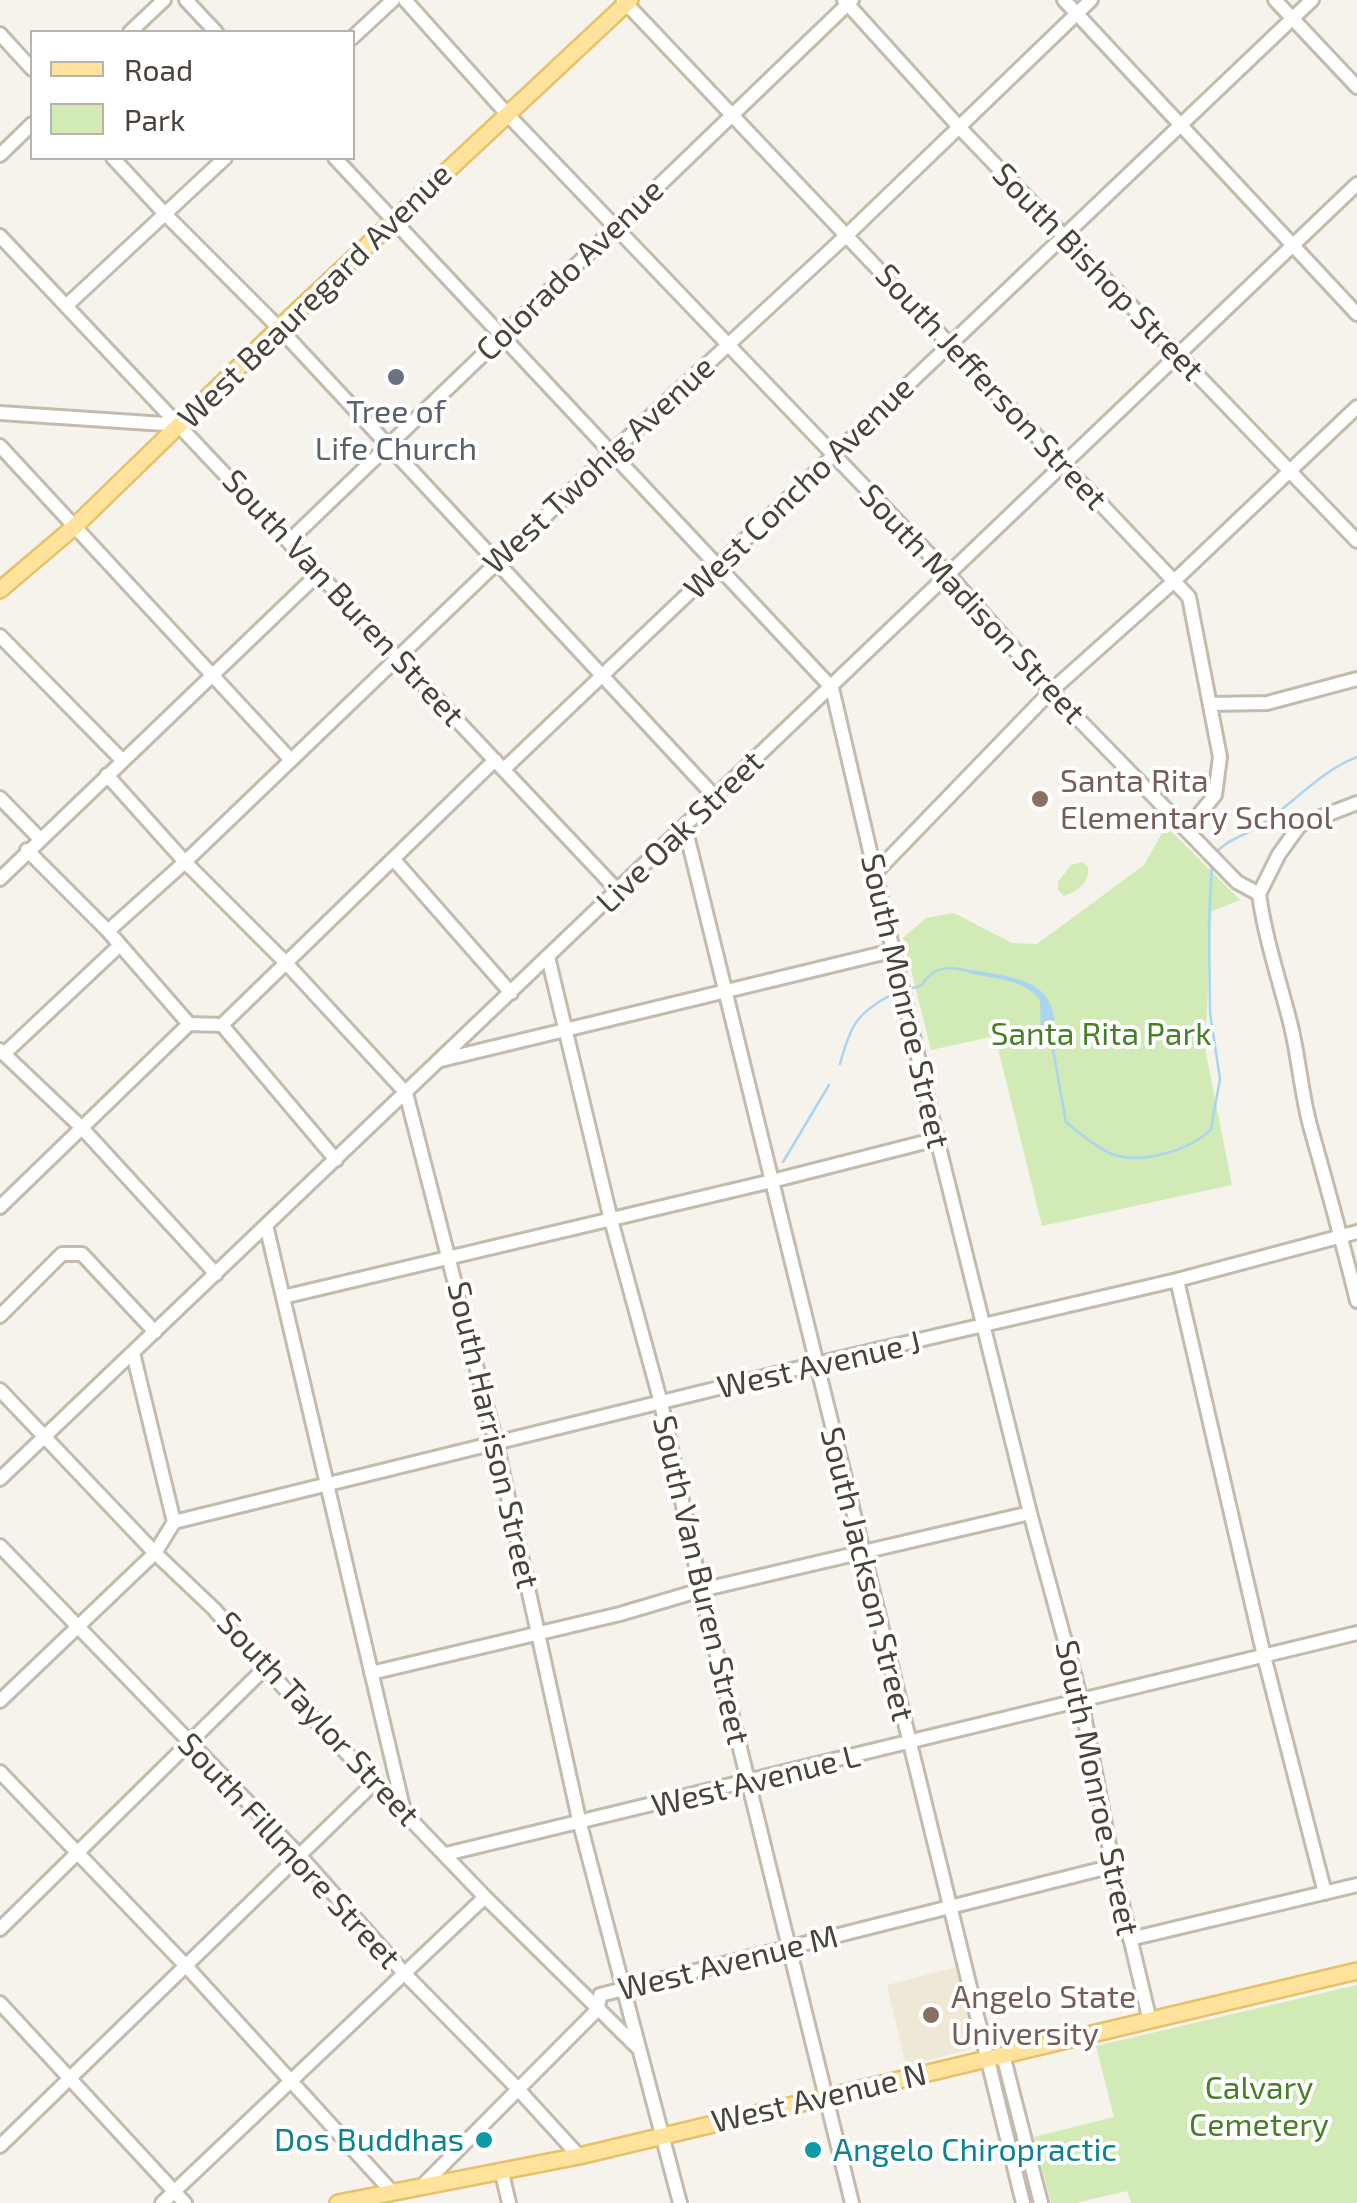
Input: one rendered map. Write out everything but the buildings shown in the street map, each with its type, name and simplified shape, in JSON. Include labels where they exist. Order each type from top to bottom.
[{"type":"main road","name":"West Beauregard Avenue","points":[[0,590],[74,527],[627,1]]},
{"type":"main road","name":"West Avenue N","points":[[339,2203],[578,2156],[1357,1971]]},
{"type":"street","points":[[132,30],[164,0]]},
{"type":"street","points":[[186,0],[214,30]]},
{"type":"street","points":[[355,35],[393,0]]},
{"type":"street","name":"South Madison Street","points":[[405,0],[506,114],[948,574],[1051,691],[1237,882],[1259,894]]},
{"type":"street","points":[[1064,0],[1357,314]]},
{"type":"street","name":"West Twohig Avenue","points":[[108,930],[185,862],[495,562],[848,234],[1090,0]]},
{"type":"street","points":[[1276,0],[1357,87]]},
{"type":"street","name":"West Concho Avenue","points":[[222,1025],[394,861],[601,677],[1312,0]]},
{"type":"street","name":"South Jefferson Street","points":[[627,1],[731,116],[848,234],[1189,597],[1220,758],[1215,795],[1187,829]]},
{"type":"street","name":"Colorado Avenue","points":[[289,541],[848,1]]},
{"type":"street","name":"South Bishop Street","points":[[848,1],[959,126],[1357,541]]},
{"type":"street","points":[[0,34],[30,67]]},
{"type":"street","points":[[0,155],[30,126]]},
{"type":"street","points":[[115,160],[279,328],[716,798]]},
{"type":"street","points":[[66,306],[223,160]]},
{"type":"street","name":"South Monroe Street","points":[[338,160],[832,688],[937,1139],[1030,1513],[1082,1700],[1113,1866],[1150,2020]]},
{"type":"street","name":"Live Oak Street","points":[[0,1479],[1357,184]]},
{"type":"street","name":"South Van Buren Street","points":[[0,236],[618,891]]},
{"type":"street","points":[[875,873],[1051,691],[1357,407]]},
{"type":"street","points":[[0,413],[180,425]]},
{"type":"street","points":[[0,446],[290,759]]},
{"type":"street","points":[[0,879],[319,573]]},
{"type":"street","points":[[0,636],[124,761]]},
{"type":"street","points":[[1211,704],[1267,703],[1357,679]]},
{"type":"street","name":"South Harrison Street","points":[[107,775],[406,1092],[496,1443],[580,1824],[680,2203]]},
{"type":"street","points":[[0,798],[40,839]]},
{"type":"street","points":[[1357,803],[1300,825],[1279,854],[1259,894],[1266,940],[1290,1024],[1311,1130],[1357,1301]]},
{"type":"street","name":"South Jackson Street","points":[[685,827],[908,1744],[951,1908],[1041,2203]]},
{"type":"street","points":[[28,850],[108,930],[189,1024]]},
{"type":"street","points":[[394,861],[512,993]]},
{"type":"street","points":[[120,945],[2,1052],[82,1128],[216,1274]]},
{"type":"street","points":[[441,1060],[896,950]]},
{"type":"street","name":"South Van Buren Street","points":[[548,958],[611,1220],[661,1403],[787,1948],[852,2203]]},
{"type":"street","points":[[0,1207],[189,1024],[222,1025],[336,1160]]},
{"type":"street","points":[[283,1297],[772,1182],[937,1139]]},
{"type":"street","points":[[266,1226],[403,1808]]},
{"type":"street","name":"West Avenue J","points":[[174,1522],[816,1364],[1177,1280],[1357,1232]]},
{"type":"street","points":[[0,1316],[62,1254],[82,1254],[155,1332]]},
{"type":"street","points":[[1177,1280],[1264,1656],[1325,1893]]},
{"type":"street","points":[[0,1701],[155,1553],[174,1522],[133,1353]]},
{"type":"street","name":"South Taylor Street","points":[[0,1390],[485,1896],[638,2048]]},
{"type":"street","points":[[371,1673],[1030,1513]]},
{"type":"street","name":"South Fillmore Street","points":[[0,1546],[300,1856],[403,1972],[578,2156]]},
{"type":"street","name":"West Avenue L","points":[[446,1854],[1357,1633]]},
{"type":"street","points":[[0,1929],[266,1668]]},
{"type":"street","points":[[0,1772],[187,1967],[393,2193]]},
{"type":"street","points":[[0,2146],[376,1781]]},
{"type":"street","name":"West Avenue M","points":[[420,2188],[598,2009],[600,1995],[1113,1866]]},
{"type":"street","points":[[1130,1939],[1357,1886]]},
{"type":"street","points":[[162,2203],[485,1896]]},
{"type":"street","points":[[0,2004],[185,2203]]},
{"type":"street","name":"South Jackson Street","points":[[995,2057],[1023,2203]]},
{"type":"street","points":[[502,2173],[509,2203]]},
{"type":"shaded area","name":"Angelo State University","points":[[957,1967],[975,2048],[906,2066],[887,1985]]},
{"type":"green space","name":"Santa Rita Park","points":[[1166,826],[1240,900],[1212,911],[1205,1048],[1232,1185],[1042,1226],[995,1036],[931,1050],[903,938],[926,918],[954,913],[1012,943],[1037,944],[1144,865]]},
{"type":"green space","points":[[1083,862],[1088,867],[1085,882],[1064,896],[1058,890],[1058,882],[1071,865]]},
{"type":"green space","name":"Calvary Cemetery","points":[[1357,1985],[1357,2203],[1131,2203],[1127,2191],[1075,2203],[1051,2203],[1034,2137],[1114,2117],[1096,2046]]},
{"type":"water","points":[[972,970],[1017,979],[1040,991],[1053,1013],[1055,1031],[1041,1033],[1040,1000],[1033,993],[1009,981],[972,974]]},
{"type":"waterway","points":[[1215,854],[1331,771],[1357,757]]},
{"type":"waterway","points":[[1050,1033],[1066,1122],[1100,1148],[1124,1157],[1165,1154],[1211,1129],[1220,1079],[1210,1013],[1212,862]]},
{"type":"waterway","points":[[913,988],[943,969],[972,972]]},
{"type":"waterway","points":[[840,1064],[856,1022],[891,995]]},
{"type":"waterway","points":[[783,1162],[829,1085]]},
{"type":"place","name":"Tree of Life Church","points":[[396,377]]},
{"type":"place","name":"Santa Rita Elementary School","points":[[1040,799]]},
{"type":"place","name":"Angelo State University","points":[[931,2015]]},
{"type":"place","name":"Dos Buddhas","points":[[484,2140]]},
{"type":"place","name":"Angelo Chiropractic","points":[[813,2150]]}]
